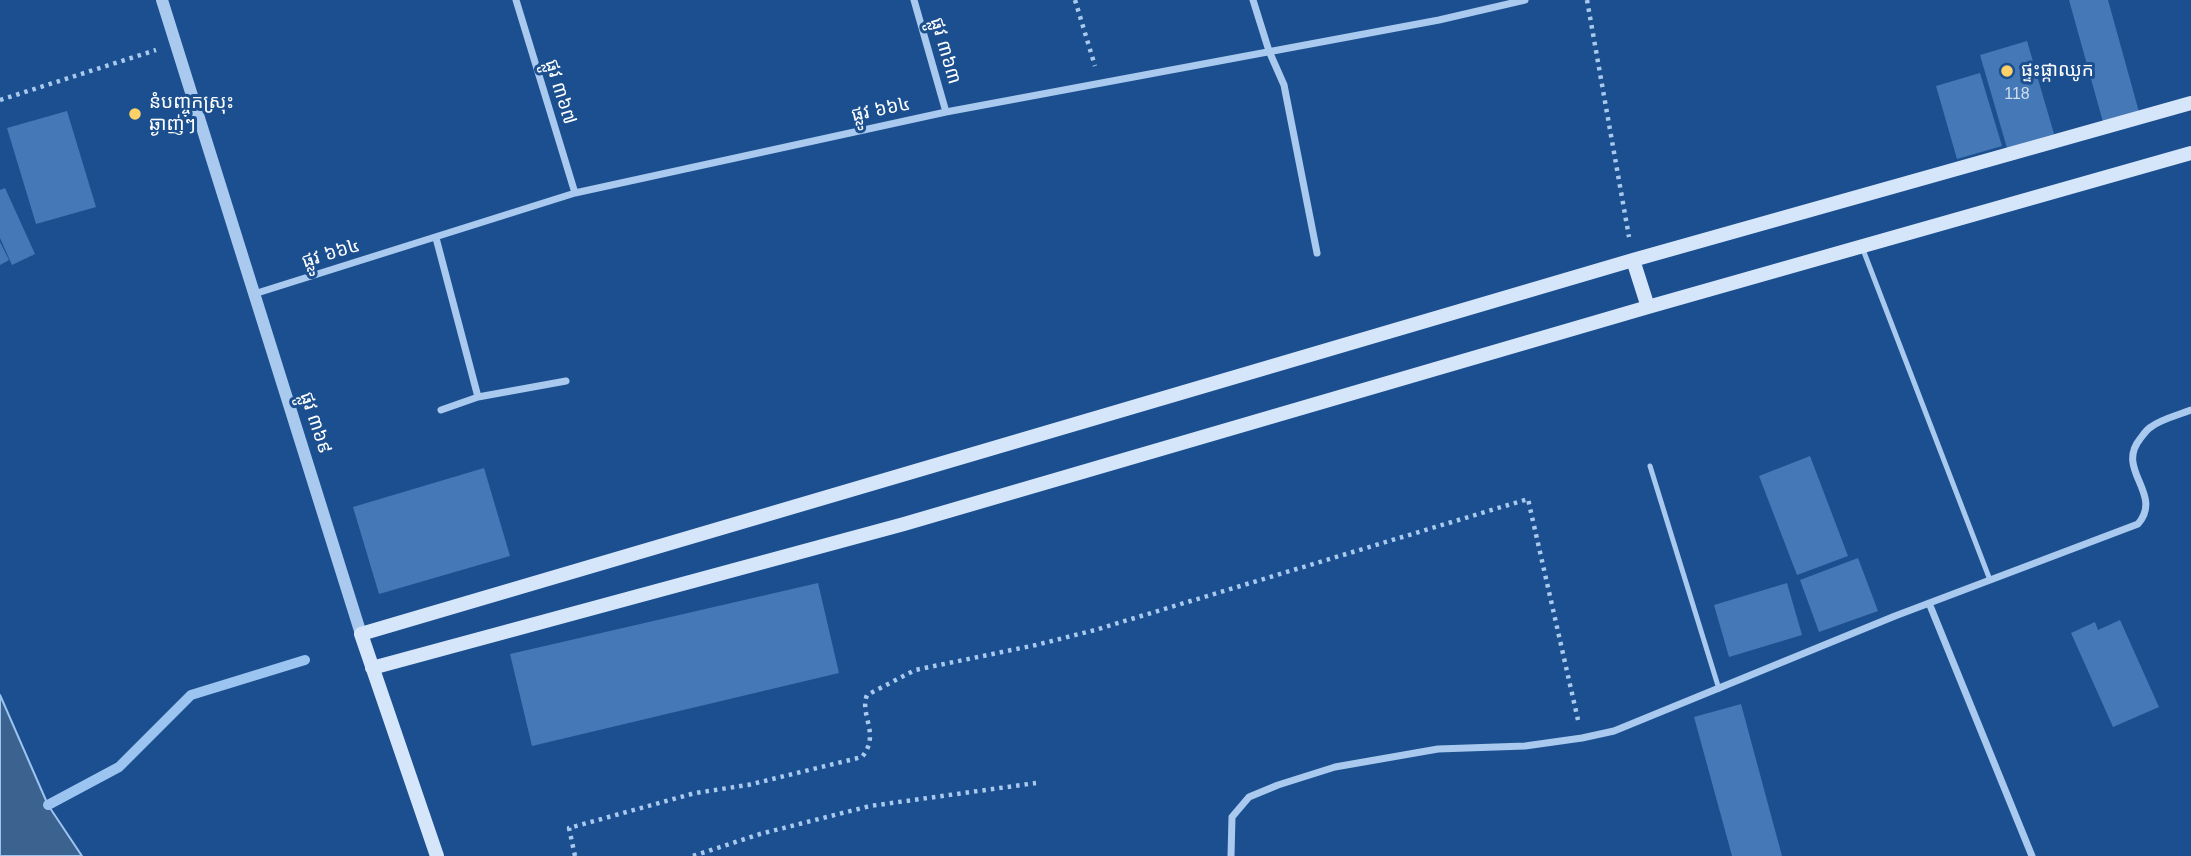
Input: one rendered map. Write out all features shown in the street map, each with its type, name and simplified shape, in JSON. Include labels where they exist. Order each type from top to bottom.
[{"type":"main road","points":[[361,634],[1633,260],[2191,103]]},
{"type":"main road","points":[[372,668],[904,524],[1648,307],[2191,153]]},
{"type":"main road","points":[[1633,260],[1648,307]]},
{"type":"main road","name":"ផ្លូវ ៣៦៩","points":[[361,634],[437,856]]},
{"type":"street","name":"ផ្លូវ ៣៦៩","points":[[162,0],[361,634]]},
{"type":"street","name":"ផ្លូវ ៣៦៧","points":[[516,0],[575,194]]},
{"type":"street","name":"ផ្លូវ ៣៦៣","points":[[914,0],[946,112]]},
{"type":"street","points":[[1253,0],[1269,51],[1284,85],[1317,253]]},
{"type":"street","name":"ផ្លូវ ៦៦៤","points":[[254,294],[575,194],[946,112],[1439,20],[1525,0]]},
{"type":"street","points":[[436,238],[478,397]]},
{"type":"street","points":[[441,410],[478,397],[566,381]]},
{"type":"street","points":[[1231,856],[1232,817],[1249,797],[1278,785],[1335,768],[1438,749],[1525,746],[1614,731],[1929,603],[2138,524],[2145,516],[2147,503],[2133,464],[2135,445],[2150,427],[2191,410]]},
{"type":"street","points":[[1929,603],[2032,856]]},
{"type":"lane","points":[[1862,246],[1990,580]]},
{"type":"lane","points":[[1650,466],[1719,689]]},
{"type":"path","points":[[1075,0],[1101,83]]},
{"type":"path","points":[[1587,0],[1633,260]]},
{"type":"path","points":[[0,100],[176,44]]},
{"type":"path","points":[[575,856],[569,828],[695,793],[748,785],[862,757],[869,748],[870,724],[864,702],[867,695],[915,670],[1095,630],[1528,499],[1582,738]]},
{"type":"path","points":[[693,856],[760,834],[870,806],[1036,783]]},
{"type":"water","points":[[0,695],[48,805],[82,856],[0,856]]},
{"type":"building","points":[[2069,0],[2108,0],[2139,112],[2103,122]]},
{"type":"building","points":[[2027,41],[2054,134],[2007,148],[1980,55]]},
{"type":"building","points":[[1980,73],[2002,146],[1957,159],[1936,86]]},
{"type":"building","points":[[67,111],[96,207],[36,224],[7,128]]},
{"type":"building","points":[[5,188],[35,254],[12,265],[0,238],[0,190]]},
{"type":"building","points":[[0,242],[9,260],[0,265]]},
{"type":"building","points":[[1810,456],[1848,556],[1797,575],[1759,476]]},
{"type":"building","points":[[484,468],[510,556],[379,594],[353,507]]},
{"type":"building","points":[[1858,558],[1878,611],[1819,632],[1800,580]]},
{"type":"building","points":[[818,583],[839,673],[532,746],[510,654]]},
{"type":"building","points":[[1787,583],[1802,635],[1729,657],[1714,605]]},
{"type":"building","points":[[2120,620],[2159,707],[2113,727],[2071,633],[2095,622],[2098,630]]},
{"type":"building","points":[[1741,704],[1782,856],[1732,856],[1694,717]]},
{"type":"waterway","points":[[48,805],[119,767],[191,695],[305,660]]},
{"type":"place","name":"ផ្ទះផ្កាឈូក","points":[[2007,71]]},
{"type":"place","name":"នំបញ្ចុកស្រុះ ឆ្ងាញ់ៗ","points":[[135,114]]}]
